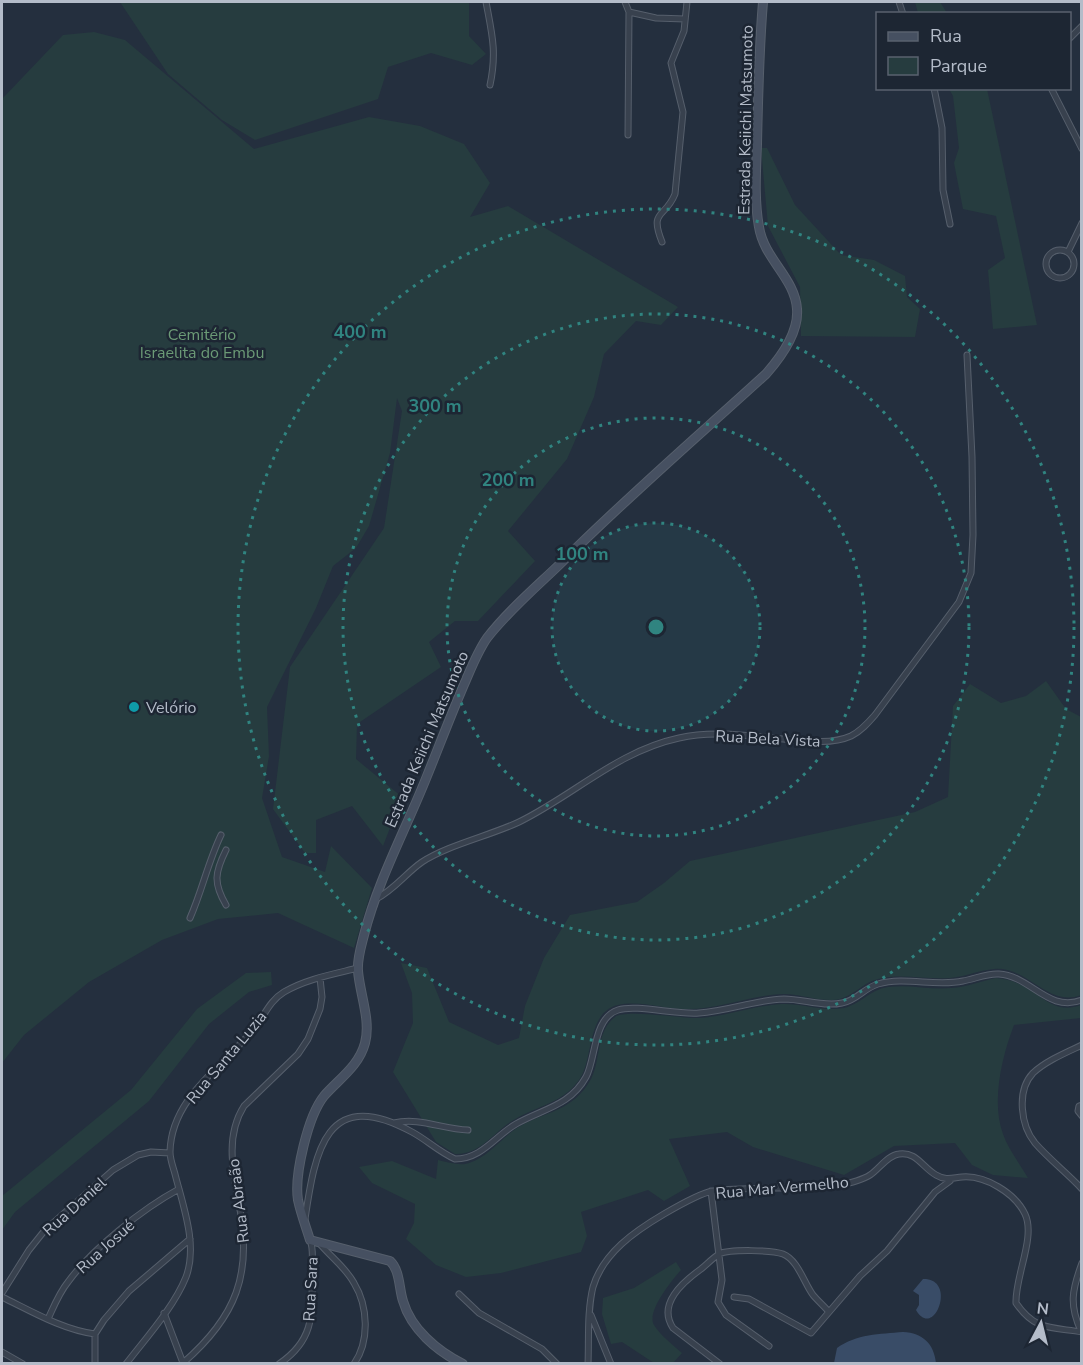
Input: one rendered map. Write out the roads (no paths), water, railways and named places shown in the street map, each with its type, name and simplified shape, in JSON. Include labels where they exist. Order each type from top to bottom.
[{"type":"main road","name":"Estrada Keiichi Matsumoto","points":[[310,1240],[298,1199],[298,1177],[307,1135],[322,1098],[360,1057],[367,1021],[358,968],[364,934],[376,898],[474,660],[486,640],[506,618],[579,546],[766,374],[780,357],[796,322],[797,309],[794,297],[786,280],[767,253],[758,225],[756,165],[763,2]]},
{"type":"main road","points":[[310,1240],[385,1258],[393,1264],[403,1303],[411,1320],[421,1333],[440,1350],[463,1364]]},
{"type":"street","points":[[486,2],[495,51],[490,86]]},
{"type":"street","points":[[625,2],[629,12],[628,135]]},
{"type":"street","points":[[662,242],[656,227],[657,219],[660,213],[672,203],[675,194],[683,112],[671,63],[682,39],[687,2]]},
{"type":"street","points":[[629,12],[656,18],[686,20]]},
{"type":"street","points":[[1071,37],[1082,26]]},
{"type":"street","points":[[934,90],[942,128],[943,190],[950,224]]},
{"type":"street","points":[[1052,90],[1082,150]]},
{"type":"street","points":[[1068,252],[1082,224]]},
{"type":"street","points":[[1058,250],[1068,252],[1072,255],[1075,264],[1071,274],[1061,278],[1051,275],[1046,266],[1048,255],[1058,250]]},
{"type":"street","name":"Rua Bela Vista","points":[[376,898],[387,893],[429,858],[521,821],[610,766],[657,744],[680,738],[724,734],[831,741],[850,737],[861,729],[875,716],[950,616],[967,586],[971,573],[972,480],[967,355]]},
{"type":"street","points":[[189,918],[221,835]]},
{"type":"street","points":[[226,850],[216,875],[219,893],[226,905]]},
{"type":"street","name":"Rua Santa Luzia","points":[[126,1364],[164,1313],[186,1277],[190,1239],[170,1153],[178,1116],[202,1082],[253,1031],[271,1003],[282,993],[296,985],[358,968]]},
{"type":"street","points":[[304,1223],[317,1154],[337,1124],[357,1117],[379,1118],[412,1132],[455,1159],[471,1157],[515,1125],[557,1106],[578,1090],[587,1076],[598,1034],[611,1014],[618,1010],[706,1013],[762,1001],[784,999],[832,1005],[845,1003],[878,984],[906,981],[950,983],[996,974],[1010,975],[1024,981],[1058,1002],[1082,1000]]},
{"type":"street","name":"Rua Abraão","points":[[183,1364],[206,1342],[221,1323],[233,1304],[242,1276],[243,1232],[231,1155],[238,1116],[255,1094],[298,1054],[308,1039],[320,1009],[322,997],[320,978]]},
{"type":"street","points":[[1082,1045],[1048,1062],[1032,1075],[1025,1087],[1023,1109],[1024,1124],[1034,1142],[1082,1189]]},
{"type":"street","points":[[1082,1105],[1078,1111],[1082,1116]]},
{"type":"street","points":[[392,1123],[414,1121],[468,1130]]},
{"type":"street","name":"Rua Daniel","points":[[2,1295],[29,1250],[45,1230],[113,1170],[138,1155],[151,1152],[170,1153]]},
{"type":"street","name":"Rua Mar Vermelho","points":[[588,1364],[590,1313],[593,1288],[599,1272],[614,1251],[635,1232],[711,1191],[836,1186],[870,1176],[896,1154],[902,1153],[911,1154],[935,1175],[950,1181]]},
{"type":"street","points":[[735,1297],[749,1299],[811,1333],[860,1276],[887,1251],[934,1192],[950,1181],[962,1177],[982,1180],[1001,1188],[1015,1199],[1025,1214],[1029,1228],[1016,1285],[1016,1303],[1032,1322],[1044,1327],[1081,1331]]},
{"type":"street","name":"Rua Josué","points":[[48,1319],[67,1282],[80,1267],[145,1210],[179,1189]]},
{"type":"street","points":[[711,1191],[722,1280],[718,1302],[726,1315],[769,1346]]},
{"type":"street","points":[[95,1364],[95,1334],[129,1291],[190,1239]]},
{"type":"street","name":"Rua Sara","points":[[279,1364],[300,1346],[310,1321],[312,1294],[310,1240]]},
{"type":"street","points":[[319,1244],[354,1282],[365,1311],[363,1346],[354,1364]]},
{"type":"street","points":[[720,1364],[673,1328],[667,1313],[673,1295],[682,1283],[719,1254],[734,1251],[776,1252],[784,1255],[793,1262],[815,1297],[830,1312]]},
{"type":"street","points":[[1081,1331],[1074,1317],[1072,1305],[1082,1263]]},
{"type":"street","points":[[459,1294],[479,1313],[542,1349],[557,1364]]},
{"type":"street","points":[[2,1295],[48,1319],[95,1334]]},
{"type":"street","points":[[164,1313],[183,1364]]},
{"type":"street","points":[[590,1313],[611,1364]]},
{"type":"street","points":[[2,1352],[23,1364]]},
{"type":"water","points":[[923,1279],[933,1281],[939,1288],[941,1297],[935,1314],[930,1318],[923,1318],[916,1310],[919,1305],[919,1295],[913,1291]]},
{"type":"water","points":[[903,1332],[922,1337],[933,1350],[936,1363],[834,1363],[837,1348],[844,1343],[868,1336]]},
{"type":"place","name":"Velório","points":[[134,707]]},
{"type":"park label","name":"Cemitério Israelita do Embu","points":[[202,343]]}]
